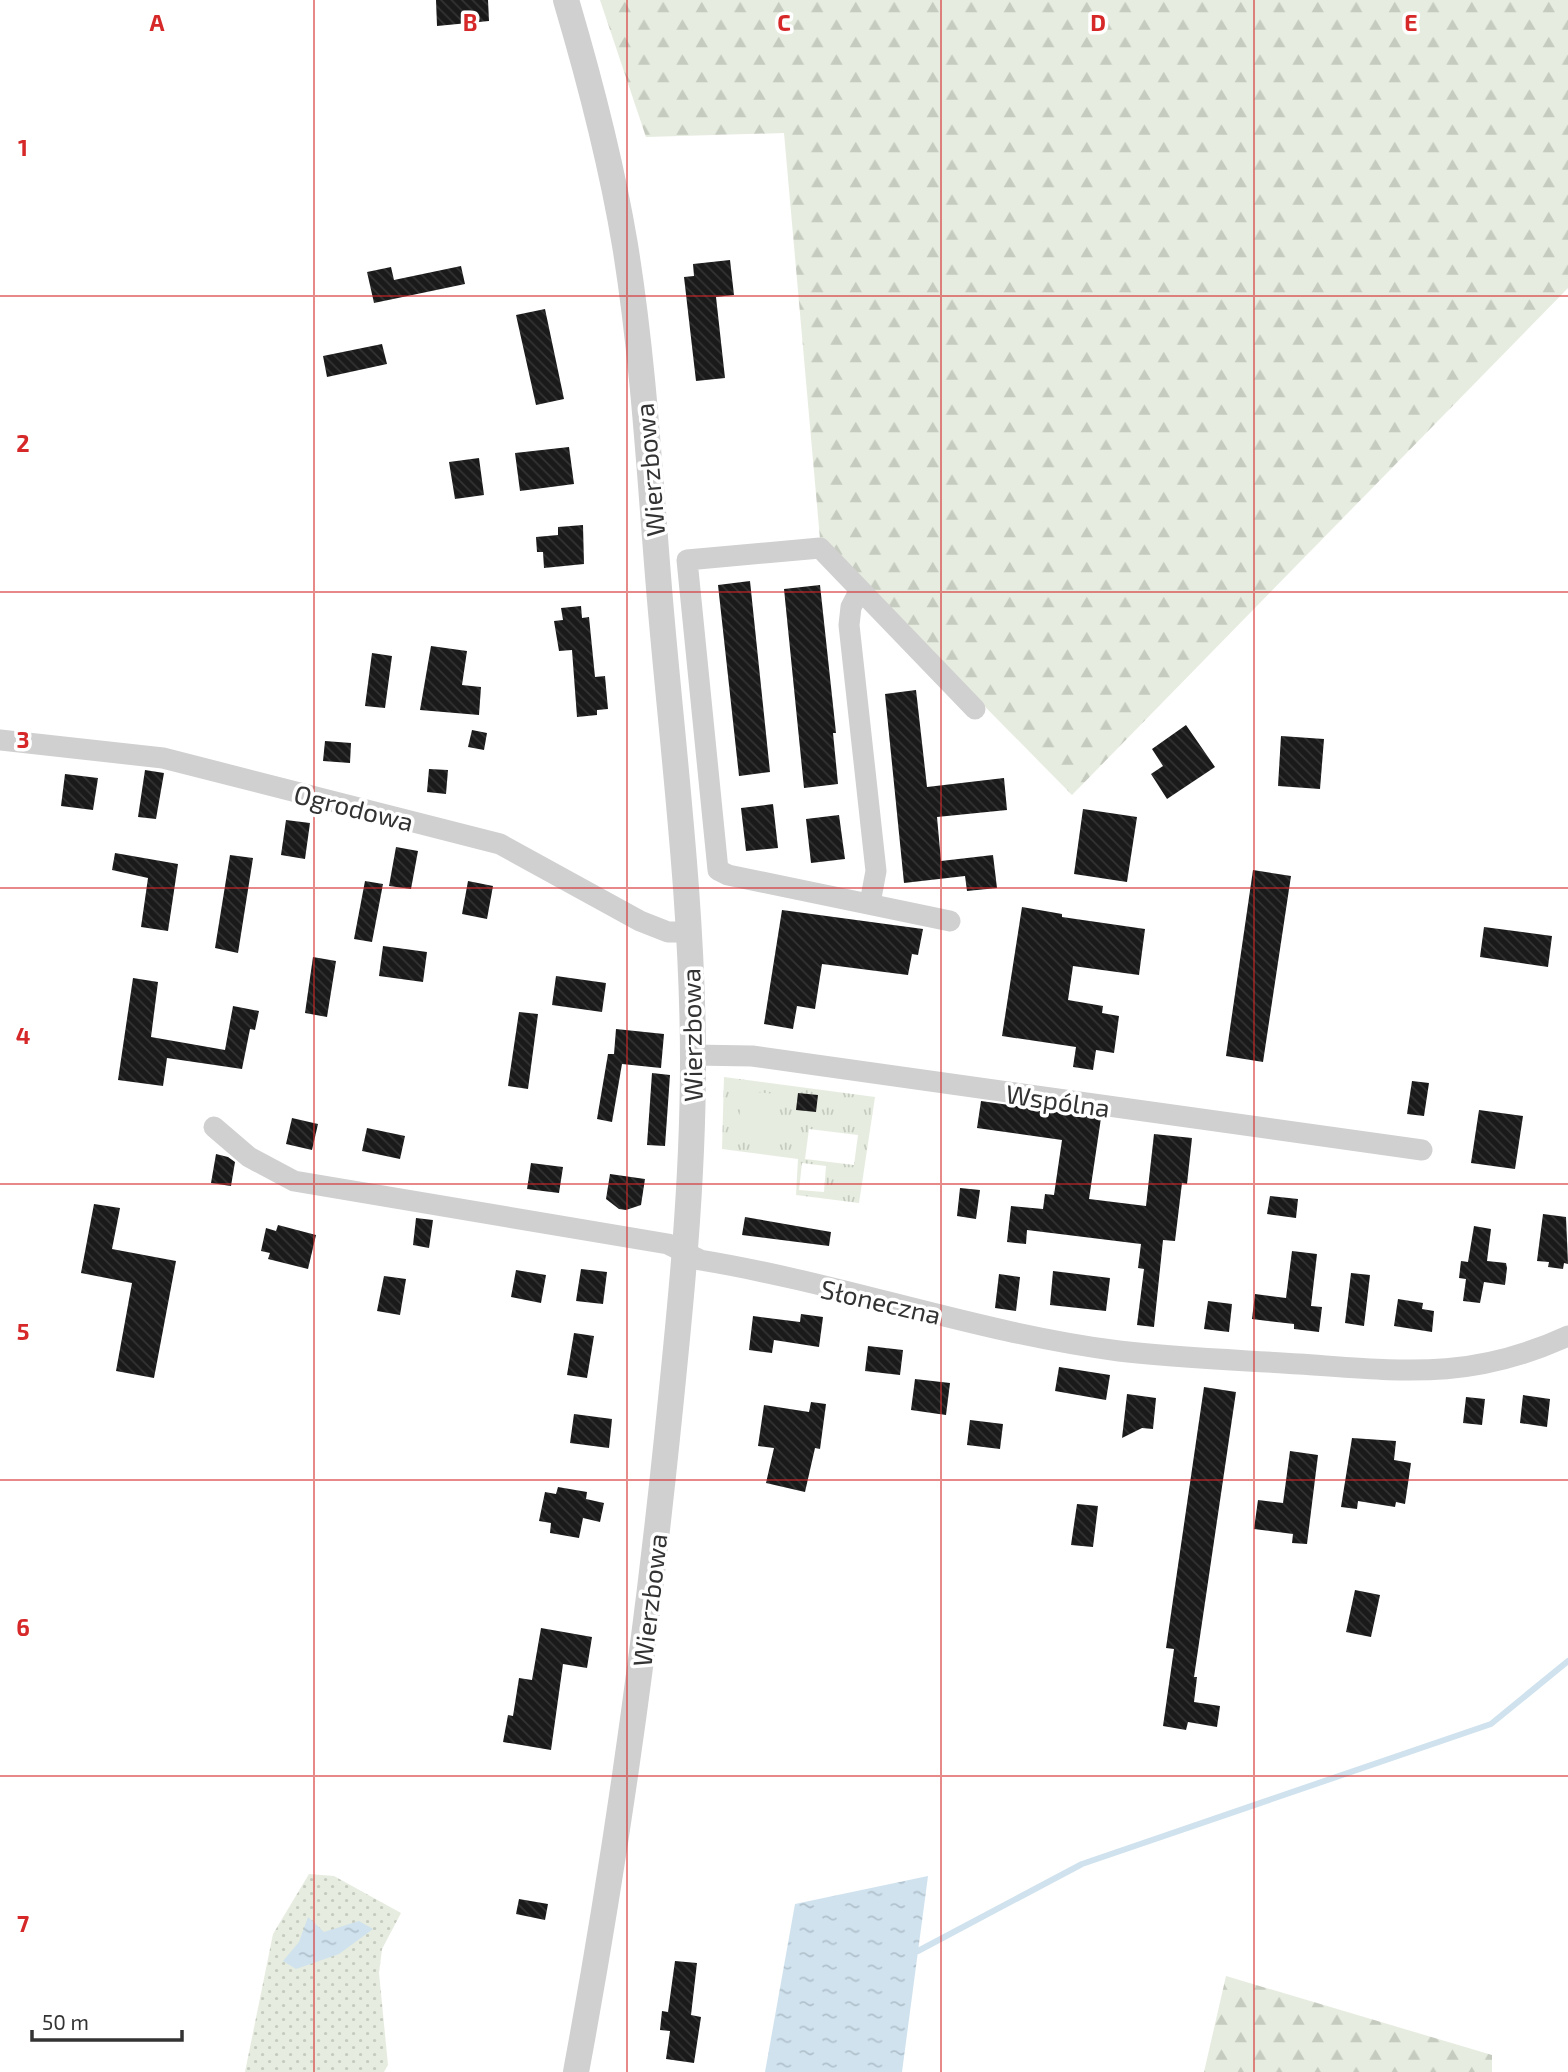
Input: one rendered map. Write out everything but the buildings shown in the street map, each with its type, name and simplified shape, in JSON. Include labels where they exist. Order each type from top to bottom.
[{"type":"street","name":"Wierzbowa","points":[[566,0],[594,95],[625,246],[641,377],[688,932],[693,1055],[692,1153],[686,1253],[640,1673],[576,2072]]},
{"type":"street","points":[[657,563],[820,548],[975,709]]},
{"type":"street","points":[[687,560],[718,870]]},
{"type":"street","points":[[860,590],[851,607],[849,625],[876,872],[870,903]]},
{"type":"street","name":"Ogrodowa","points":[[0,740],[163,758],[500,844],[640,921],[668,933],[688,932]]},
{"type":"street","points":[[683,872],[718,870],[728,875],[950,921]]},
{"type":"street","name":"Wspólna","points":[[693,1055],[752,1056],[1422,1150]]},
{"type":"street","name":"Słoneczna","points":[[214,1127],[248,1157],[295,1181],[668,1244],[701,1260],[1002,1328],[1119,1350],[1425,1372],[1481,1366],[1540,1349],[1568,1336]]},
{"type":"green space","points":[[600,0],[1568,0],[1568,288],[1072,795],[820,539],[784,133],[646,137]]},
{"type":"green space","points":[[724,1077],[875,1097],[859,1203],[796,1195],[798,1159],[722,1149]],"holes":[[[809,1129],[858,1135],[854,1165],[805,1159]],[[802,1163],[826,1166],[824,1192],[799,1190]]]},
{"type":"green space","points":[[742,1091],[778,1094],[774,1144],[737,1140]]},
{"type":"green space","points":[[309,1874],[334,1876],[401,1913],[382,1949],[379,1973],[388,2065],[384,2072],[245,2072],[273,1934]]},
{"type":"green space","points":[[1226,1976],[1492,2055],[1492,2072],[1204,2072]]},
{"type":"water","points":[[928,1876],[902,2072],[765,2072],[795,1904]]},
{"type":"water","points":[[308,1917],[324,1932],[359,1921],[373,1929],[339,1954],[296,1969],[283,1961],[299,1942]]},
{"type":"waterway","points":[[918,1951],[1082,1864],[1491,1724],[1568,1661]]}]
